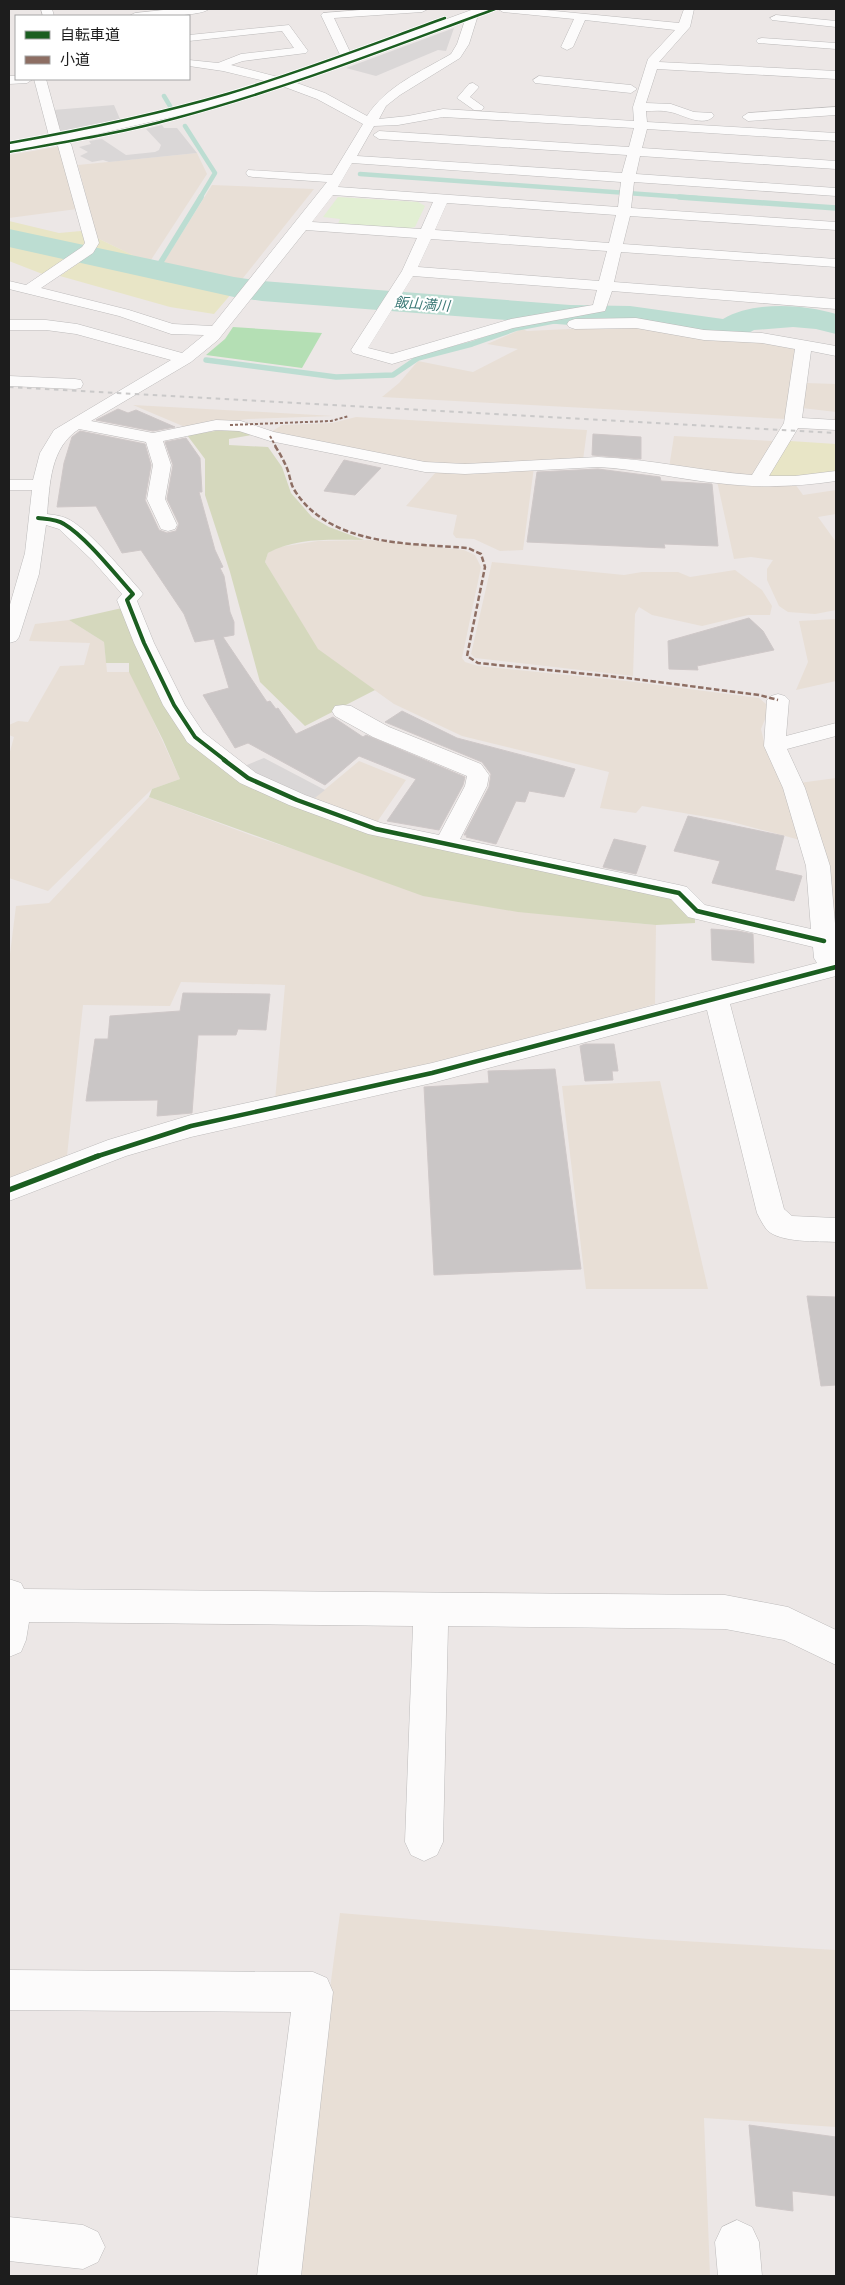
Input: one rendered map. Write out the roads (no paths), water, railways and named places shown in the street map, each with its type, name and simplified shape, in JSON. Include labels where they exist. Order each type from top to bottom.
[{"type":"street","points":[[141,15],[204,9]]},
{"type":"street","points":[[347,58],[327,15],[422,9]]},
{"type":"street","points":[[503,9],[684,27]]},
{"type":"street","points":[[629,109],[655,60],[684,27],[689,9]]},
{"type":"street","points":[[9,147],[175,114],[282,82],[480,11]]},
{"type":"street","points":[[9,637],[28,581],[42,485],[53,442],[76,423],[185,358],[216,331],[332,185],[381,104],[456,56],[480,11]]},
{"type":"street","points":[[543,27],[548,14]]},
{"type":"street","points":[[567,47],[580,18]]},
{"type":"street","points":[[776,18],[836,24]]},
{"type":"street","points":[[190,38],[284,28],[302,50],[241,58],[219,65]]},
{"type":"street","points":[[762,41],[836,46]]},
{"type":"street","points":[[641,126],[629,109],[631,89],[646,54],[655,60],[836,75]]},
{"type":"street","points":[[190,63],[219,65],[282,82],[322,96],[371,122],[405,120],[503,104]]},
{"type":"street","points":[[28,290],[82,254],[92,244],[64,144],[56,139],[40,80]]},
{"type":"street","points":[[539,80],[631,89]]},
{"type":"street","points":[[473,87],[463,98],[478,107]]},
{"type":"street","points":[[583,109],[671,108],[693,116],[763,117],[836,111]]},
{"type":"street","points":[[443,113],[836,138]]},
{"type":"street","points":[[442,198],[409,271],[359,350],[392,359],[511,324],[600,308],[624,212],[628,178],[641,126]]},
{"type":"street","points":[[363,134],[634,150],[836,165]]},
{"type":"street","points":[[348,159],[836,192]]},
{"type":"street","points":[[253,173],[332,185],[442,198],[836,226]]},
{"type":"street","points":[[301,225],[836,263]]},
{"type":"street","points":[[409,271],[836,304]]},
{"type":"street","points":[[9,285],[124,313],[171,329],[216,331]]},
{"type":"street","points":[[511,324],[636,323],[704,335],[762,338],[836,351]]},
{"type":"street","points":[[9,325],[46,325],[78,330],[185,358]]},
{"type":"street","points":[[757,481],[793,423],[804,344]]},
{"type":"street","points":[[9,381],[75,384]]},
{"type":"street","points":[[76,423],[153,438],[216,425],[241,426],[270,436],[425,467],[465,469],[598,462],[620,463],[717,478],[757,481],[796,481],[836,476]]},
{"type":"street","points":[[793,423],[836,425]]},
{"type":"street","points":[[153,438],[162,465],[156,499],[168,525]]},
{"type":"street","points":[[9,485],[42,485]]},
{"type":"street","points":[[38,518],[66,524],[100,557],[133,594],[127,600],[144,643],[174,705],[195,737],[248,778],[297,800],[376,828],[679,893],[697,911],[824,941]]},
{"type":"street","points":[[9,1190],[118,1148],[191,1126],[432,1073],[832,967],[824,941],[818,866],[794,788],[775,746],[778,700]]},
{"type":"street","points":[[343,711],[381,732],[473,769],[478,775],[476,786],[446,844]]},
{"type":"street","points":[[775,746],[836,729]]},
{"type":"street","points":[[716,997],[771,1213],[778,1223],[790,1228],[836,1230]]},
{"type":"street","points":[[9,1640],[11,1601],[431,1610],[725,1612],[788,1624],[836,1648]]},
{"type":"street","points":[[424,1842],[431,1610]]},
{"type":"street","points":[[9,1990],[313,1992],[279,2276]]},
{"type":"street","points":[[9,2239],[83,2246]]},
{"type":"waterway","points":[[164,96],[170,106]]},
{"type":"waterway","points":[[185,126],[215,173],[200,198]]},
{"type":"waterway","points":[[360,174],[697,198]]},
{"type":"waterway","points":[[156,270],[201,197]]},
{"type":"waterway","points":[[679,197],[836,208]]},
{"type":"waterway","name":"飯山満川","points":[[9,238],[234,287],[262,291],[570,315],[630,316],[675,321],[701,328],[729,330],[743,322],[793,317],[818,319],[836,324]]},
{"type":"waterway","points":[[206,360],[336,377],[393,375],[418,358],[472,344],[517,328],[580,316]]},
{"type":"railway","points":[[9,387],[836,433]]}]
